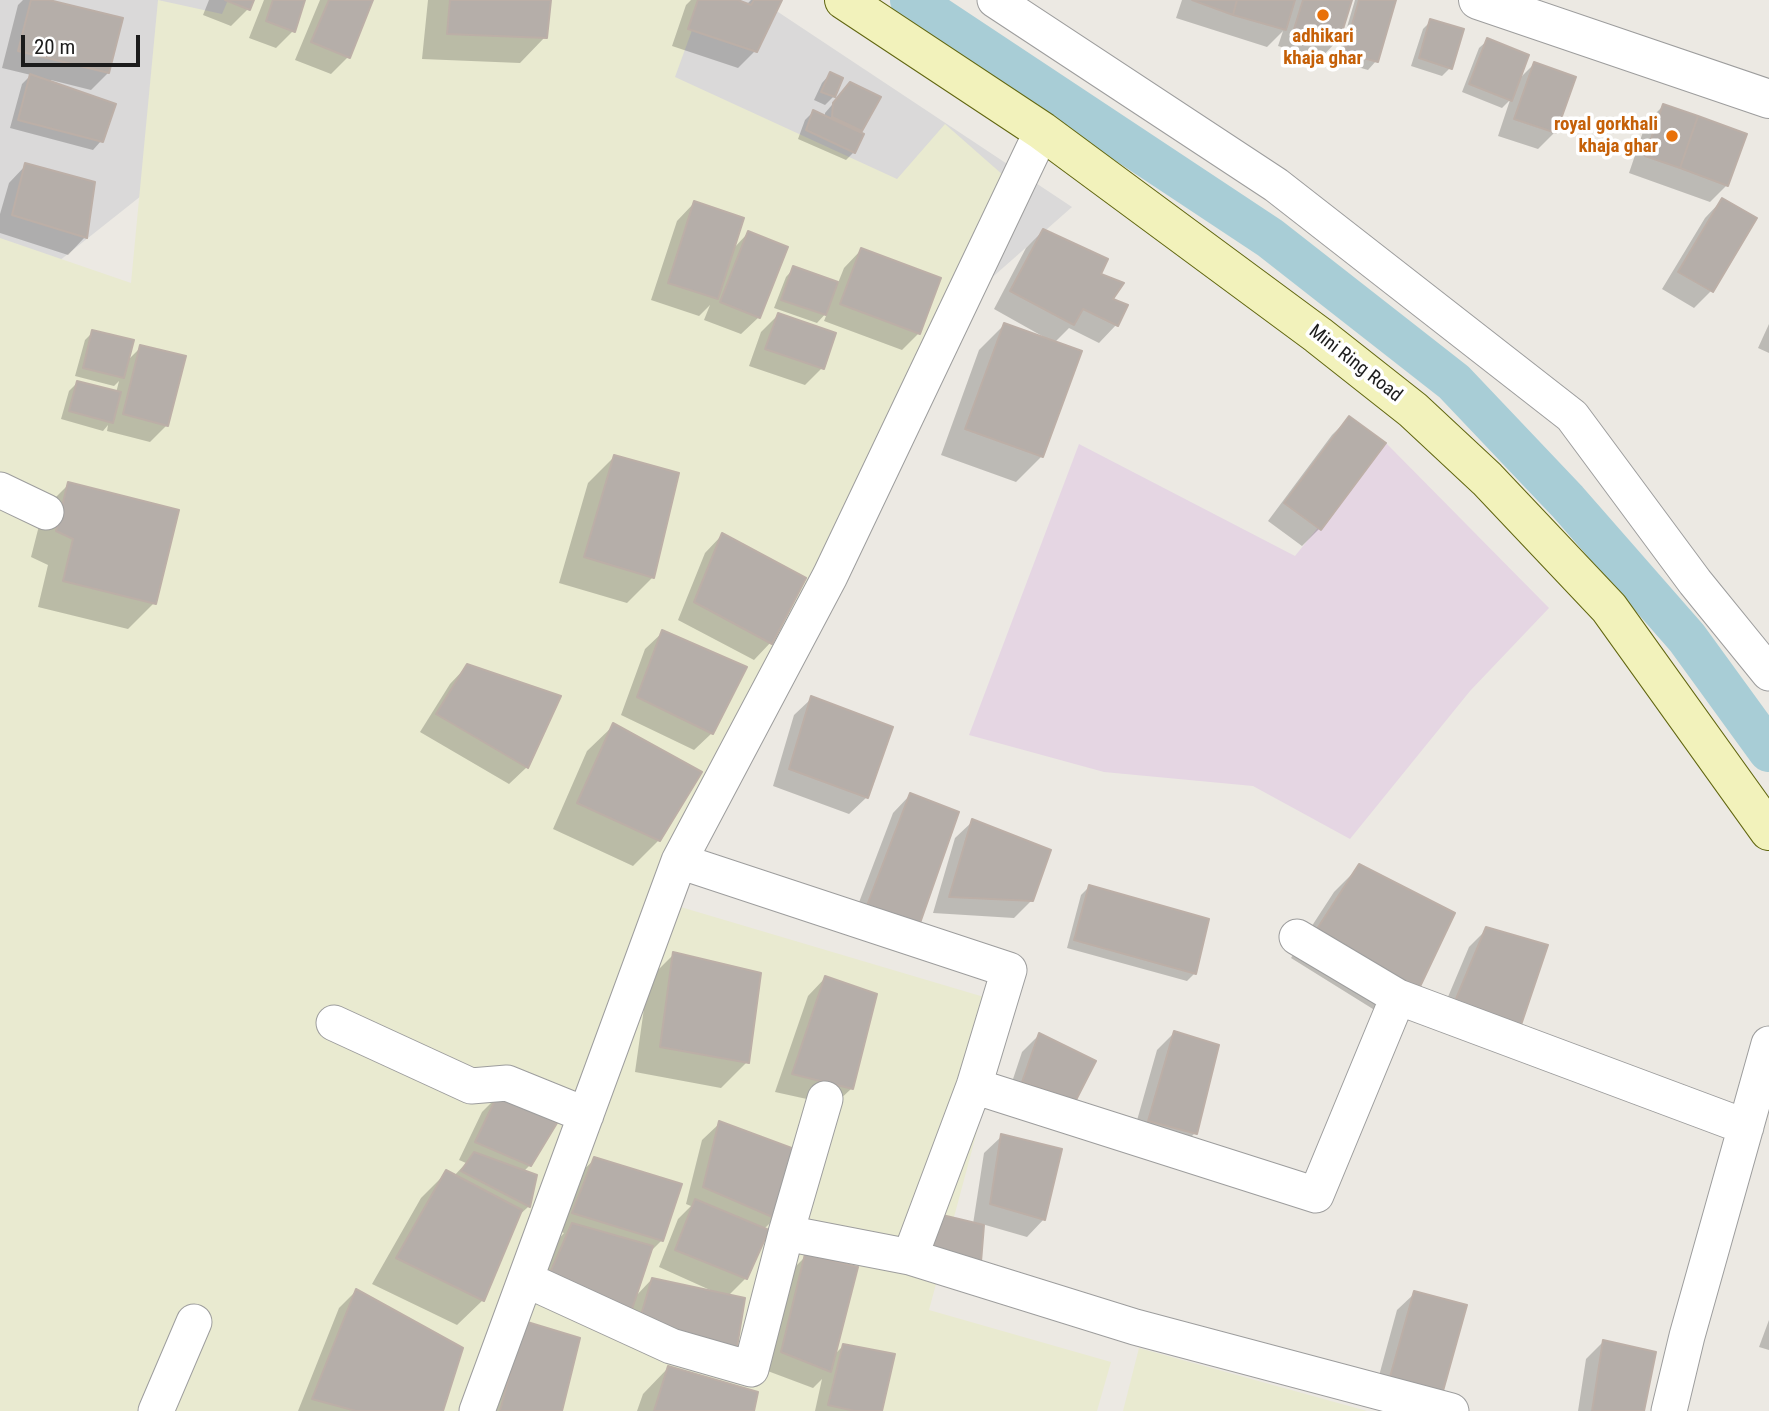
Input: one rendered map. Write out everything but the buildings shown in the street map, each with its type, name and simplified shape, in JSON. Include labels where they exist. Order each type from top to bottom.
[{"type":"main road","name":"Mini Ring Road","points":[[844,0],[1042,131],[1329,343],[1413,410],[1487,479],[1609,608],[1769,831]]},
{"type":"street","points":[[995,0],[1276,185],[1572,416],[1695,582],[1769,673]]},
{"type":"street","points":[[1478,0],[1769,99]]},
{"type":"street","points":[[477,1411],[679,861],[830,576],[1042,131]]},
{"type":"street","points":[[0,490],[46,512]]},
{"type":"street","points":[[679,861],[1009,970],[974,1086],[909,1257]]},
{"type":"street","points":[[1297,937],[1398,997],[1746,1126]]},
{"type":"street","points":[[974,1086],[1316,1195],[1398,997]]},
{"type":"street","points":[[334,1023],[471,1086],[507,1083],[586,1115]]},
{"type":"street","points":[[1669,1411],[1769,1044]]},
{"type":"street","points":[[527,1280],[671,1346],[751,1369],[786,1233],[825,1099]]},
{"type":"street","points":[[786,1233],[909,1257],[1135,1326],[1451,1411]]},
{"type":"street","points":[[156,1411],[194,1322]]},
{"type":"shaded area","points":[[0,0],[760,0],[1072,207],[869,386],[233,123],[30,284],[0,274]]},
{"type":"shaded area","points":[[1386,443],[1549,608],[1470,691],[1350,839],[1253,786],[1104,772],[969,735],[1079,444],[1295,556]]},
{"type":"green space","points":[[158,0],[222,14],[228,0],[703,0],[675,77],[897,179],[945,124],[1003,175],[674,905],[1011,1005],[929,1310],[1111,1362],[1097,1411],[0,1411],[0,238],[131,283]]},
{"type":"green space","points":[[1139,1348],[1367,1411],[1123,1411]]},
{"type":"waterway","points":[[911,0],[1270,238],[1454,382],[1567,501],[1687,638],[1769,751]]},
{"type":"place","name":"adhikari khaja ghar","points":[[1323,15]]},
{"type":"place","name":"royal gorkhali khaja ghar","points":[[1672,136]]}]
